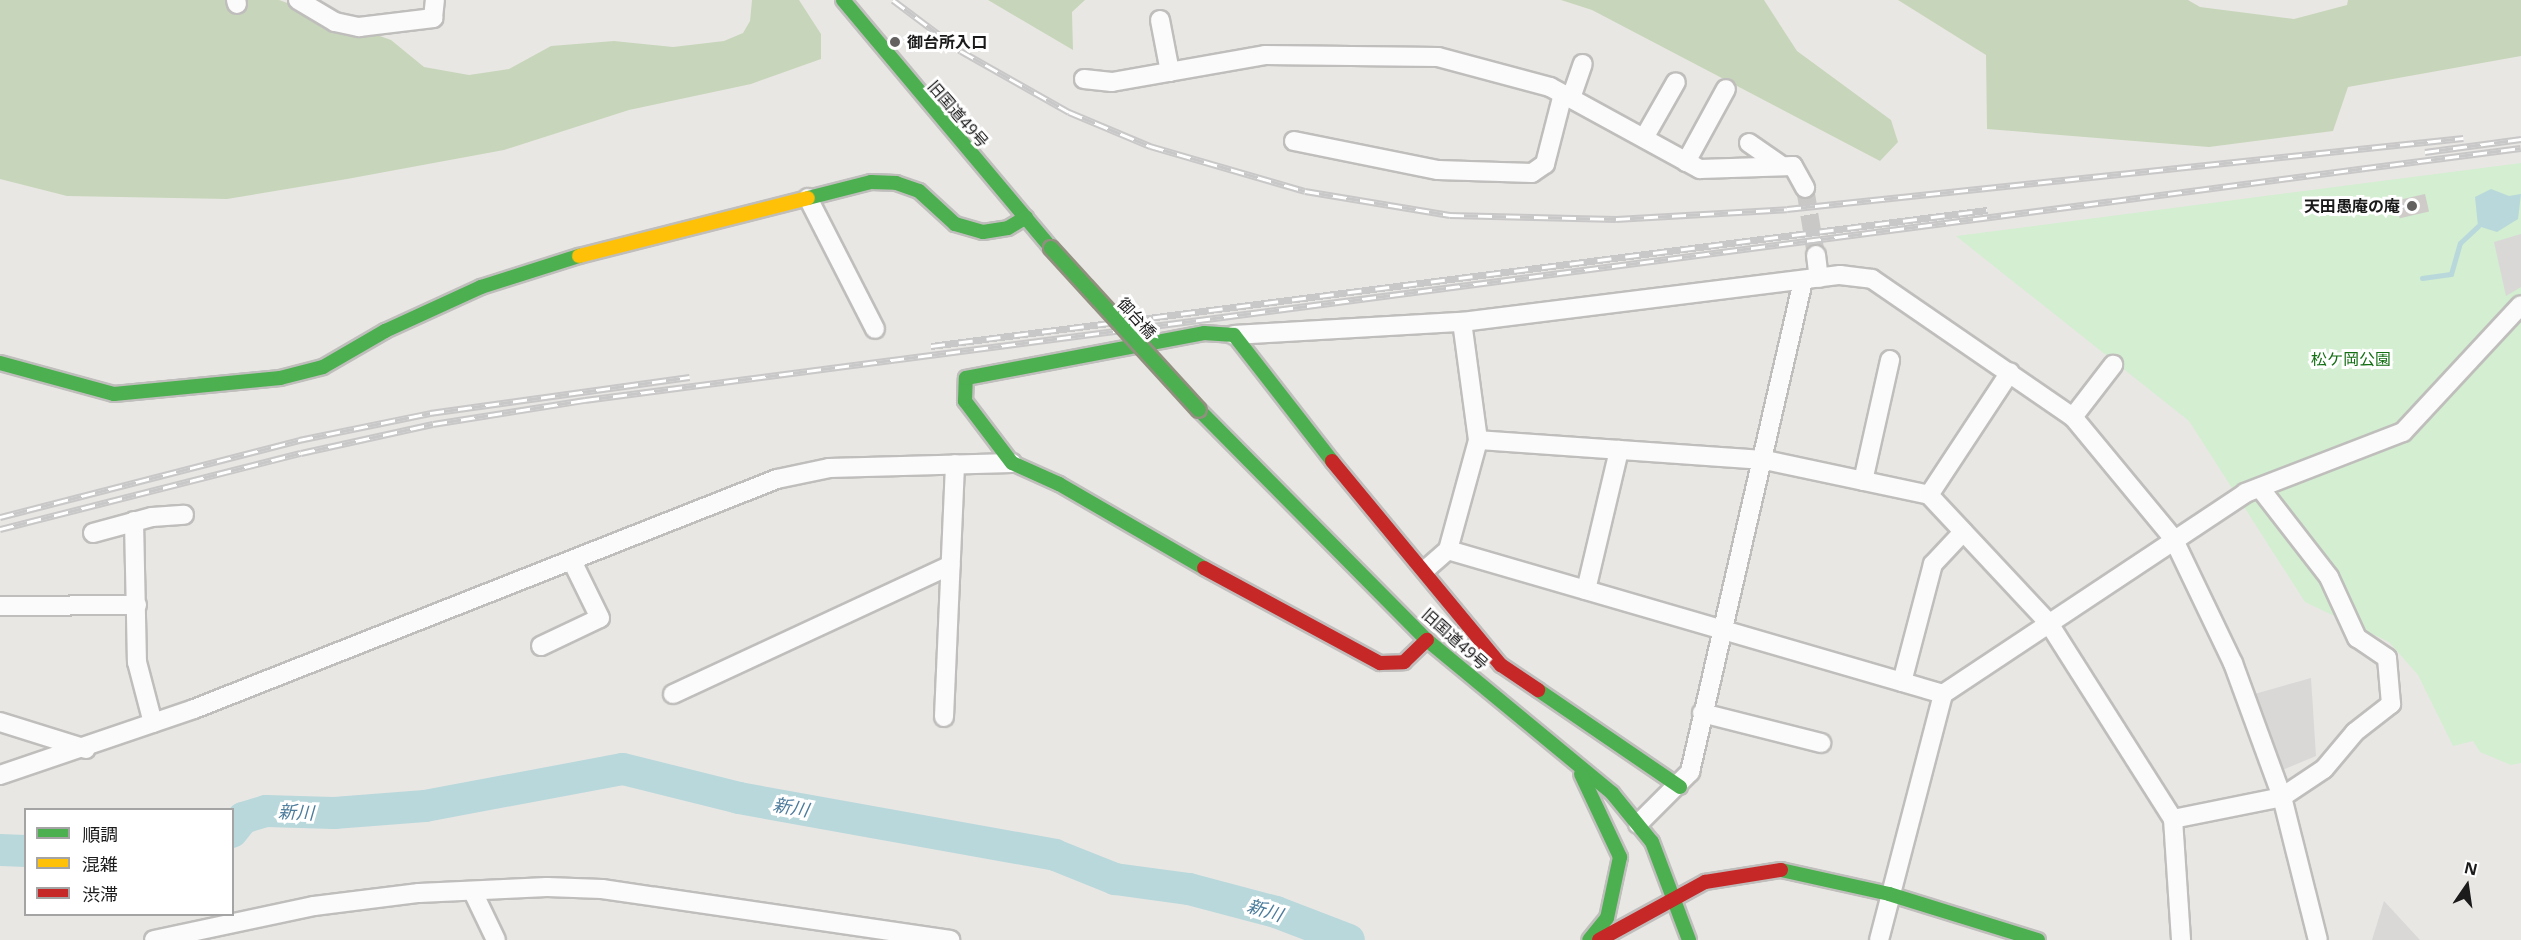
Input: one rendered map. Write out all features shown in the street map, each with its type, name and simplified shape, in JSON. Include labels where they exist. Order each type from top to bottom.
[{"type":"street","points":[[298,0],[335,22],[359,27],[433,18],[441,1]]},
{"type":"street","name":"旧国道49号","points":[[843,0],[1052,248]]},
{"type":"street","points":[[1160,20],[1170,72]]},
{"type":"street","points":[[1084,79],[1112,82],[1265,55],[1414,55],[1462,61],[1567,96],[1686,162],[1710,170],[1779,164],[1799,169],[1805,188]]},
{"type":"street","points":[[1294,141],[1438,170],[1532,173],[1545,164],[1567,96],[1583,64]]},
{"type":"street","points":[[1644,138],[1676,82]]},
{"type":"street","points":[[1686,162],[1726,89]]},
{"type":"street","points":[[1749,142],[1779,164]]},
{"type":"street","points":[[0,363],[114,394],[280,378],[323,367],[385,332],[481,287],[566,259],[872,182],[896,183],[919,191],[955,224],[983,232],[1008,228],[1026,217]]},
{"type":"street","points":[[808,198],[875,329]]},
{"type":"street","name":"御台橋","points":[[1052,248],[1198,410]]},
{"type":"street","points":[[1638,824],[1680,787],[1690,771],[1722,630],[1816,255]]},
{"type":"street","points":[[1012,463],[965,401],[966,378],[1204,333],[1234,335],[1462,322],[1811,280],[1872,279],[2073,417],[2173,538],[2233,663],[2282,797],[2318,940]]},
{"type":"street","points":[[1879,940],[1889,894],[1943,694],[2173,538],[2260,488],[2403,432],[2521,305]]},
{"type":"street","points":[[1425,570],[1448,550],[1478,440],[1462,322]]},
{"type":"street","points":[[1234,335],[1274,391],[1425,570],[1501,665],[1680,787]]},
{"type":"street","points":[[1863,481],[1890,360]]},
{"type":"street","points":[[2073,417],[2113,365]]},
{"type":"street","points":[[1929,495],[2010,372]]},
{"type":"street","name":"旧国道49号","points":[[1198,410],[1427,640],[1612,793],[1652,842],[1676,898],[1689,940]]},
{"type":"street","points":[[1478,440],[1765,459],[1929,495],[2048,622],[2173,819],[2181,940]]},
{"type":"street","points":[[1586,590],[1619,450]]},
{"type":"street","points":[[0,775],[86,749],[573,562],[777,479],[829,468],[1012,463],[1059,484],[1306,626],[1380,663],[1404,662],[1427,640]]},
{"type":"street","points":[[944,717],[955,464]]},
{"type":"street","points":[[2173,819],[2282,797],[2325,769],[2355,732],[2391,704],[2387,658],[2357,638],[2329,577],[2260,488]]},
{"type":"street","points":[[93,532],[134,521],[184,515]]},
{"type":"street","points":[[134,521],[137,662],[153,723]]},
{"type":"street","points":[[1902,682],[1933,564],[1963,532]]},
{"type":"street","points":[[1448,550],[1943,694]]},
{"type":"street","points":[[541,646],[600,618],[573,562]]},
{"type":"street","points":[[673,694],[951,565]]},
{"type":"street","points":[[0,606],[137,605]]},
{"type":"street","points":[[1702,713],[1821,743]]},
{"type":"street","points":[[0,722],[86,749]]},
{"type":"street","points":[[1574,762],[1602,809],[1620,857],[1607,918],[1589,940]]},
{"type":"street","points":[[1599,940],[1705,882],[1773,869],[1812,874],[1889,894],[2038,940]]},
{"type":"street","points":[[154,940],[195,935],[314,906],[420,893],[602,889],[950,940]]},
{"type":"street","points":[[473,892],[496,940]]},
{"type":"green space","points":[[0,0],[279,0],[391,40],[424,67],[469,75],[509,69],[551,46],[614,41],[673,47],[724,41],[743,33],[750,21],[752,0],[799,0],[821,34],[821,59],[751,84],[629,110],[504,150],[347,179],[227,199],[67,196],[0,179]]},
{"type":"green space","points":[[988,0],[1085,0],[1072,12],[1073,50]]},
{"type":"green space","points":[[1561,0],[1764,0],[1797,51],[1891,120],[1898,142],[1880,161],[1592,10]]},
{"type":"green space","points":[[1898,0],[2188,0],[2200,7],[2294,19],[2347,5],[2348,0],[2521,0],[2521,56],[2348,87],[2333,131],[2209,147],[1987,129],[1986,55]]},
{"type":"green space","name":"松ケ岡公園","points":[[2521,163],[2521,763],[2511,765],[2480,752],[2473,741],[2453,746],[2418,675],[2389,642],[2305,602],[2189,421],[1956,236]]},
{"type":"shaded area","points":[[2521,234],[2521,287],[2506,296],[2494,242]]},
{"type":"shaded area","points":[[2311,678],[2316,756],[2280,771],[2251,695]]},
{"type":"shaded area","points":[[2384,901],[2420,940],[2372,940]]},
{"type":"water","points":[[2491,189],[2509,196],[2521,194],[2518,219],[2497,232],[2478,226],[2475,197]]},
{"type":"building","name":"天田愚庵の庵","points":[[2425,194],[2429,212],[2400,218],[2396,201]]},
{"type":"waterway","points":[[2422,278],[2451,274],[2460,243],[2478,226]]},
{"type":"waterway","name":"新川","points":[[234,829],[243,818],[266,811],[334,813],[425,806],[623,769],[739,798],[1055,855],[1115,879],[1189,889],[1276,912],[1349,940]]},
{"type":"waterway","name":"新川","points":[[0,850],[24,851]]},
{"type":"tunnel","points":[[1805,188],[1816,255]]},
{"type":"railway","points":[[893,0],[961,51],[1069,112],[1150,146],[1305,191],[1450,215],[1616,219],[1787,209],[2463,138]]},
{"type":"railway","points":[[2425,152],[2521,139]]},
{"type":"railway","points":[[0,529],[301,453],[433,424],[585,400],[2521,148]]},
{"type":"railway","points":[[931,346],[1987,210]]},
{"type":"railway","points":[[0,517],[299,440],[430,413],[690,377]]},
{"type":"traffic: fast","points":[[843,0],[1051,248]]},
{"type":"traffic: fast","points":[[808,198],[871,182],[896,183],[919,191],[955,224],[983,232],[1008,228],[1026,217]]},
{"type":"traffic: fast","points":[[1051,248],[1199,410]]},
{"type":"traffic: fast","points":[[0,363],[114,394],[280,378],[323,367],[385,331],[481,287],[579,256]]},
{"type":"traffic: fast","points":[[1204,568],[1059,484],[1012,463],[965,401],[966,378],[1204,333],[1234,335],[1332,461]]},
{"type":"traffic: fast","points":[[1199,410],[1427,640],[1612,793],[1652,842],[1689,940]]},
{"type":"traffic: fast","points":[[1538,690],[1680,787]]},
{"type":"traffic: fast","points":[[1581,774],[1620,857],[1607,918],[1589,940]]},
{"type":"traffic: fast","points":[[1781,870],[1889,894],[2038,940]]},
{"type":"traffic: slow","points":[[579,256],[808,198]]},
{"type":"traffic: jam","points":[[1332,461],[1501,665],[1538,690]]},
{"type":"traffic: jam","points":[[1204,568],[1380,663],[1404,662],[1427,640]]},
{"type":"traffic: jam","points":[[1599,940],[1705,882],[1781,870]]},
{"type":"place","name":"御台所入口","points":[[895,42]]},
{"type":"place","name":"天田愚庵の庵","points":[[2412,206]]}]
